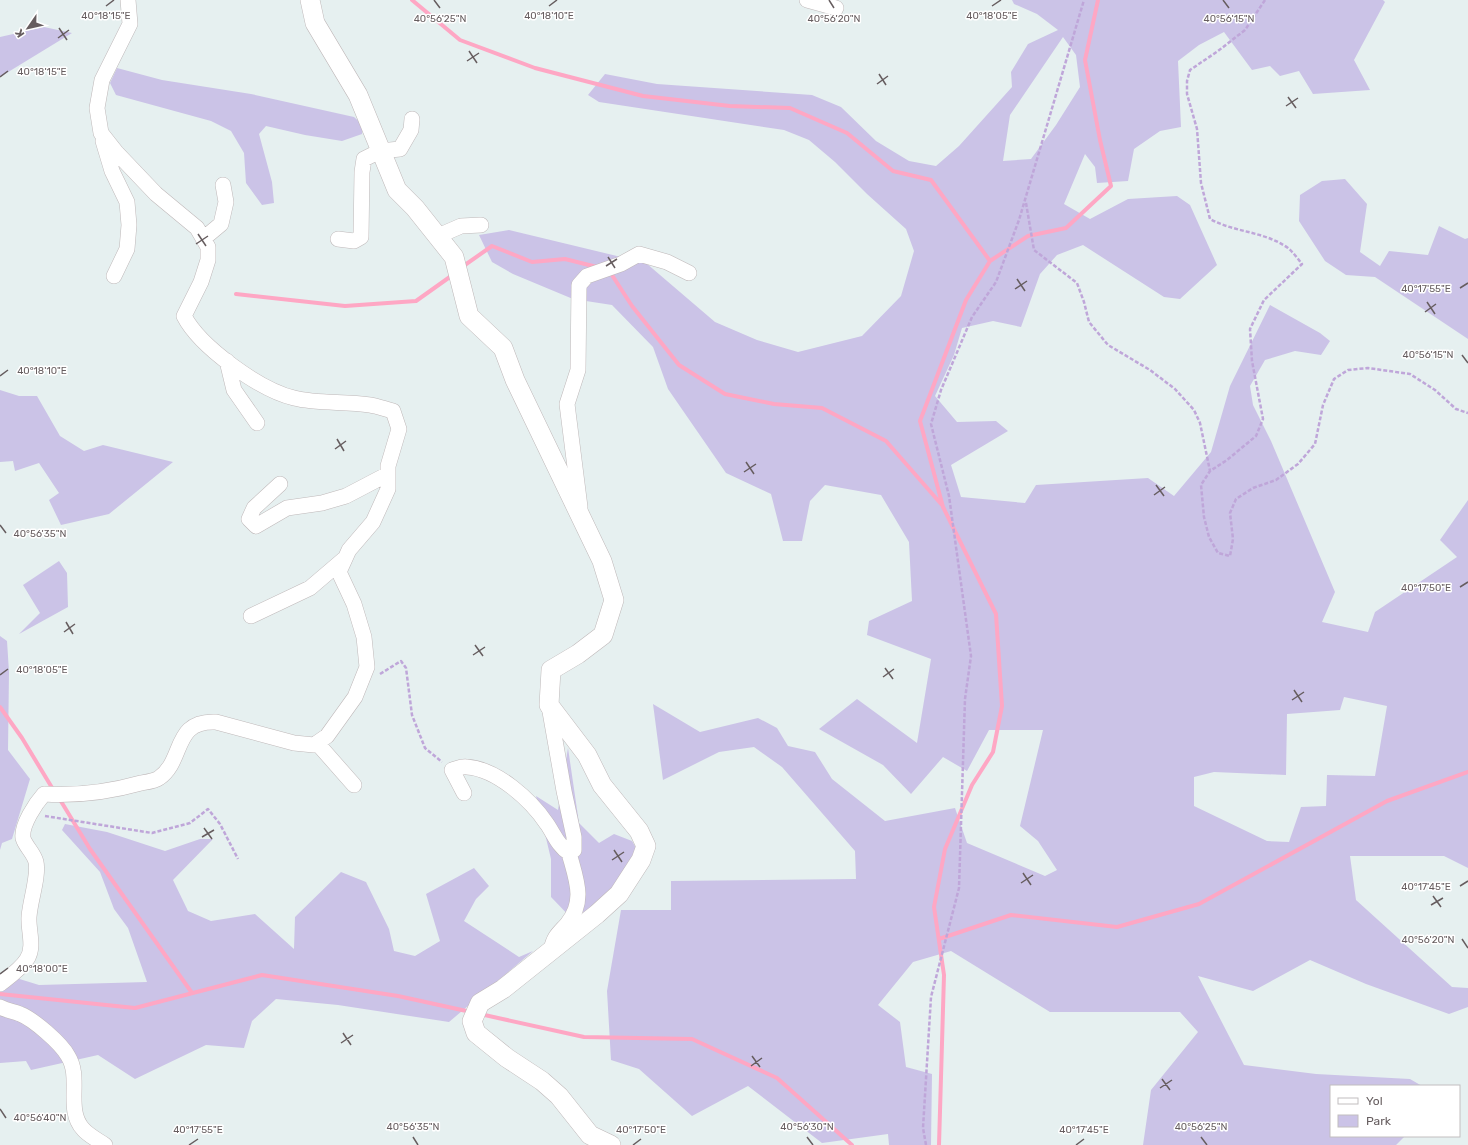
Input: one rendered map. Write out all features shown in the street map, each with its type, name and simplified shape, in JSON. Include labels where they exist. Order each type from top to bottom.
[{"type":"street","points":[[114,276],[128,249],[129,225],[127,202],[112,171],[101,133],[97,108],[102,80],[130,24],[128,0]]},
{"type":"street","points":[[310,0],[314,22],[358,95],[397,190],[415,208],[454,257],[469,316],[504,348],[515,380],[602,561],[614,600],[603,635],[578,654],[551,670],[549,705],[564,791],[574,836],[574,850],[569,853]]},
{"type":"street","points":[[806,0],[836,8]]},
{"type":"street","points":[[338,239],[354,241],[362,237],[362,172],[364,159],[380,151],[400,149],[411,130],[412,119]]},
{"type":"street","points":[[0,984],[12,975],[28,958],[31,941],[29,922],[36,862],[23,837],[28,819],[34,806],[44,794],[71,795],[95,793],[132,786],[159,778],[169,767],[191,726],[203,722],[216,722],[294,743],[314,744],[327,736],[345,713],[355,697],[367,667],[364,636],[354,604],[339,572],[348,550],[373,522],[388,489],[388,466],[399,428],[393,410],[370,405],[293,398],[256,383],[227,361],[191,329],[184,316],[201,282],[208,260],[208,246],[196,228],[156,194],[116,152],[101,133]]},
{"type":"street","points":[[203,238],[221,224],[226,202],[223,185]]},
{"type":"street","points":[[438,236],[461,226],[481,225]]},
{"type":"street","points":[[582,518],[567,404],[578,370],[579,284],[587,276],[621,264],[639,254],[667,262],[689,273]]},
{"type":"street","points":[[227,361],[234,390],[256,424]]},
{"type":"street","points":[[280,484],[254,508],[249,519],[256,526],[287,508],[322,503],[346,496],[388,474]]},
{"type":"street","points":[[251,616],[310,588],[345,558]]},
{"type":"street","points":[[549,705],[587,755],[602,785],[639,831],[646,846],[641,860],[619,894],[597,914],[550,951],[480,1003],[472,1021],[476,1033],[507,1058],[542,1081],[559,1096],[590,1135],[611,1145]]},
{"type":"street","points":[[317,743],[354,785]]},
{"type":"street","points":[[464,793],[452,770],[466,766],[487,772],[508,784],[523,796],[547,823],[562,849],[569,853],[579,892],[578,899],[575,913],[553,938],[550,951]]},
{"type":"street","points":[[0,1007],[7,1011],[20,1014],[55,1040],[69,1056],[74,1072],[76,1119],[89,1134],[105,1145]]},
{"type":"path","points":[[926,1145],[923,1128],[931,997],[959,888],[965,699],[971,656],[949,496],[930,424],[941,390],[972,318],[996,282],[1026,201],[1084,0]]},
{"type":"path","points":[[1265,0],[1245,30],[1190,70],[1187,81],[1187,94],[1197,129],[1201,184],[1210,219],[1225,227],[1269,237],[1289,249],[1302,264],[1264,300],[1250,329],[1252,362],[1263,419],[1256,436],[1227,460],[1210,471],[1201,485],[1204,517],[1209,537],[1218,552],[1230,556],[1233,539],[1230,513],[1236,499],[1253,488],[1276,480],[1298,464],[1315,444],[1324,405],[1334,379],[1348,370],[1368,368],[1410,374],[1435,390],[1456,409],[1468,413]]},
{"type":"path","points":[[1026,201],[1034,250],[1077,283],[1089,322],[1108,345],[1150,370],[1175,389],[1194,410],[1200,423],[1210,471]]},
{"type":"path","points":[[360,682],[381,674],[394,664],[401,661],[406,668],[412,715],[425,748],[452,770]]},
{"type":"path","points":[[28,819],[45,816],[152,833],[190,823],[208,809],[220,824],[238,859]]},
{"type":"green space","points":[[1012,0],[1383,0],[1385,2],[1354,60],[1370,90],[1313,94],[1299,71],[1280,76],[1270,66],[1252,70],[1224,32],[1199,45],[1178,61],[1181,127],[1160,131],[1134,149],[1128,181],[1097,183],[1095,167],[1085,154],[1064,204],[1090,219],[1128,199],[1177,196],[1190,205],[1217,265],[1180,299],[1164,297],[1083,245],[1057,255],[1040,274],[1021,327],[993,321],[962,328],[954,355],[935,396],[957,422],[996,421],[1008,431],[951,465],[961,497],[1025,503],[1036,485],[1148,478],[1174,496],[1211,452],[1230,386],[1270,305],[1320,333],[1330,341],[1321,355],[1295,351],[1265,360],[1250,386],[1253,405],[1271,441],[1335,592],[1322,622],[1368,632],[1375,612],[1457,557],[1440,540],[1468,500],[1468,868],[1444,856],[1350,856],[1356,900],[1452,987],[1468,988],[1468,1007],[1449,1014],[1366,984],[1310,960],[1253,991],[1198,976],[1244,1065],[1316,1074],[1410,1079],[1420,1085],[1330,1085],[1330,1137],[1404,1137],[1396,1145],[1143,1145],[1151,1090],[1198,1032],[1180,1012],[1050,1012],[951,951],[913,962],[878,1005],[900,1022],[906,1067],[932,1074],[931,1145],[889,1145],[888,1134],[822,1143],[748,1086],[692,1116],[639,1069],[611,1060],[607,991],[621,910],[671,910],[671,881],[856,879],[855,851],[782,767],[754,747],[719,752],[663,780],[653,704],[700,732],[758,718],[777,728],[788,746],[815,752],[832,779],[885,821],[955,808],[967,843],[1045,876],[1057,870],[1038,841],[1020,826],[1043,730],[989,730],[967,771],[943,757],[911,794],[883,765],[819,729],[857,699],[917,743],[931,659],[867,635],[869,621],[912,601],[909,542],[881,495],[825,485],[810,501],[802,541],[783,541],[771,494],[726,473],[668,389],[653,347],[612,305],[573,299],[513,274],[492,262],[479,235],[509,230],[646,263],[715,322],[757,340],[798,352],[862,336],[901,296],[914,251],[906,229],[867,194],[835,162],[809,140],[784,130],[599,102],[588,95],[605,74],[657,84],[812,95],[841,107],[876,141],[909,161],[936,166],[959,146],[1012,87],[1011,72],[1028,44],[1058,30],[1037,14],[1014,4]],"holes":[[[1063,37],[1076,55],[1080,87],[1056,125],[1031,159],[1003,161],[1010,115]],[[1344,697],[1387,706],[1375,776],[1327,775],[1326,806],[1301,807],[1289,842],[1267,841],[1194,806],[1194,777],[1214,772],[1286,775],[1287,714],[1340,710]]]},
{"type":"green space","points":[[44,27],[72,33],[0,77],[0,37]]},
{"type":"green space","points":[[117,68],[162,80],[251,94],[354,117],[363,125],[362,134],[342,141],[305,135],[266,126],[259,134],[272,182],[274,203],[262,205],[246,183],[244,153],[231,131],[211,121],[116,95],[110,83]]},
{"type":"green space","points":[[1345,179],[1367,204],[1360,252],[1380,266],[1389,251],[1428,255],[1439,226],[1465,239],[1468,238],[1468,339],[1375,277],[1346,275],[1325,261],[1299,221],[1300,195],[1322,181]]},
{"type":"green space","points":[[0,390],[19,396],[37,396],[60,436],[84,451],[103,445],[173,462],[109,514],[61,525],[49,500],[59,493],[39,463],[15,471],[13,461],[0,462]]},
{"type":"green space","points":[[59,561],[67,573],[68,607],[19,634],[40,613],[23,585]]},
{"type":"green space","points":[[0,636],[7,641],[9,672],[8,750],[30,779],[12,839],[2,843],[0,850]]},
{"type":"green space","points":[[568,748],[579,823],[599,843],[614,834],[632,841],[636,848],[624,880],[577,924],[551,897],[551,859],[536,796],[558,810]]},
{"type":"green space","points":[[65,824],[107,832],[165,851],[200,839],[213,839],[173,880],[188,911],[211,921],[255,914],[294,949],[295,917],[341,872],[366,882],[389,929],[394,951],[415,956],[440,941],[426,894],[474,868],[489,886],[476,899],[464,921],[519,957],[533,951],[449,1022],[338,1005],[276,999],[252,1021],[244,1048],[206,1045],[135,1079],[98,1055],[31,1070],[26,1061],[0,1063],[0,973],[39,985],[147,982],[128,928],[114,909],[100,872],[62,830]]},
{"type":"waterway","points":[[412,0],[460,40],[535,68],[643,96],[730,106],[790,108],[847,133],[893,171],[931,180],[990,261]]},
{"type":"waterway","points":[[939,1145],[944,975],[934,907],[945,849],[972,785],[993,752],[1002,706],[996,614],[943,507],[920,421],[966,300],[990,261],[1028,236],[1066,228],[1111,186],[1100,140],[1085,60],[1098,0]]},
{"type":"waterway","points":[[462,267],[492,246],[532,262],[565,259],[597,267]]},
{"type":"waterway","points":[[610,272],[632,306],[679,365],[725,394],[774,404],[822,408],[886,441],[942,505]]},
{"type":"waterway","points":[[236,294],[345,306],[416,301],[454,274]]},
{"type":"waterway","points":[[0,707],[22,738],[54,791]]},
{"type":"waterway","points":[[939,939],[1011,915],[1117,927],[1199,904],[1387,801],[1468,772]]},
{"type":"waterway","points":[[59,798],[90,849],[192,993]]},
{"type":"waterway","points":[[0,994],[135,1008],[262,975],[398,996],[471,1012]]},
{"type":"waterway","points":[[480,1014],[584,1037],[692,1039],[777,1078],[852,1145]]}]
